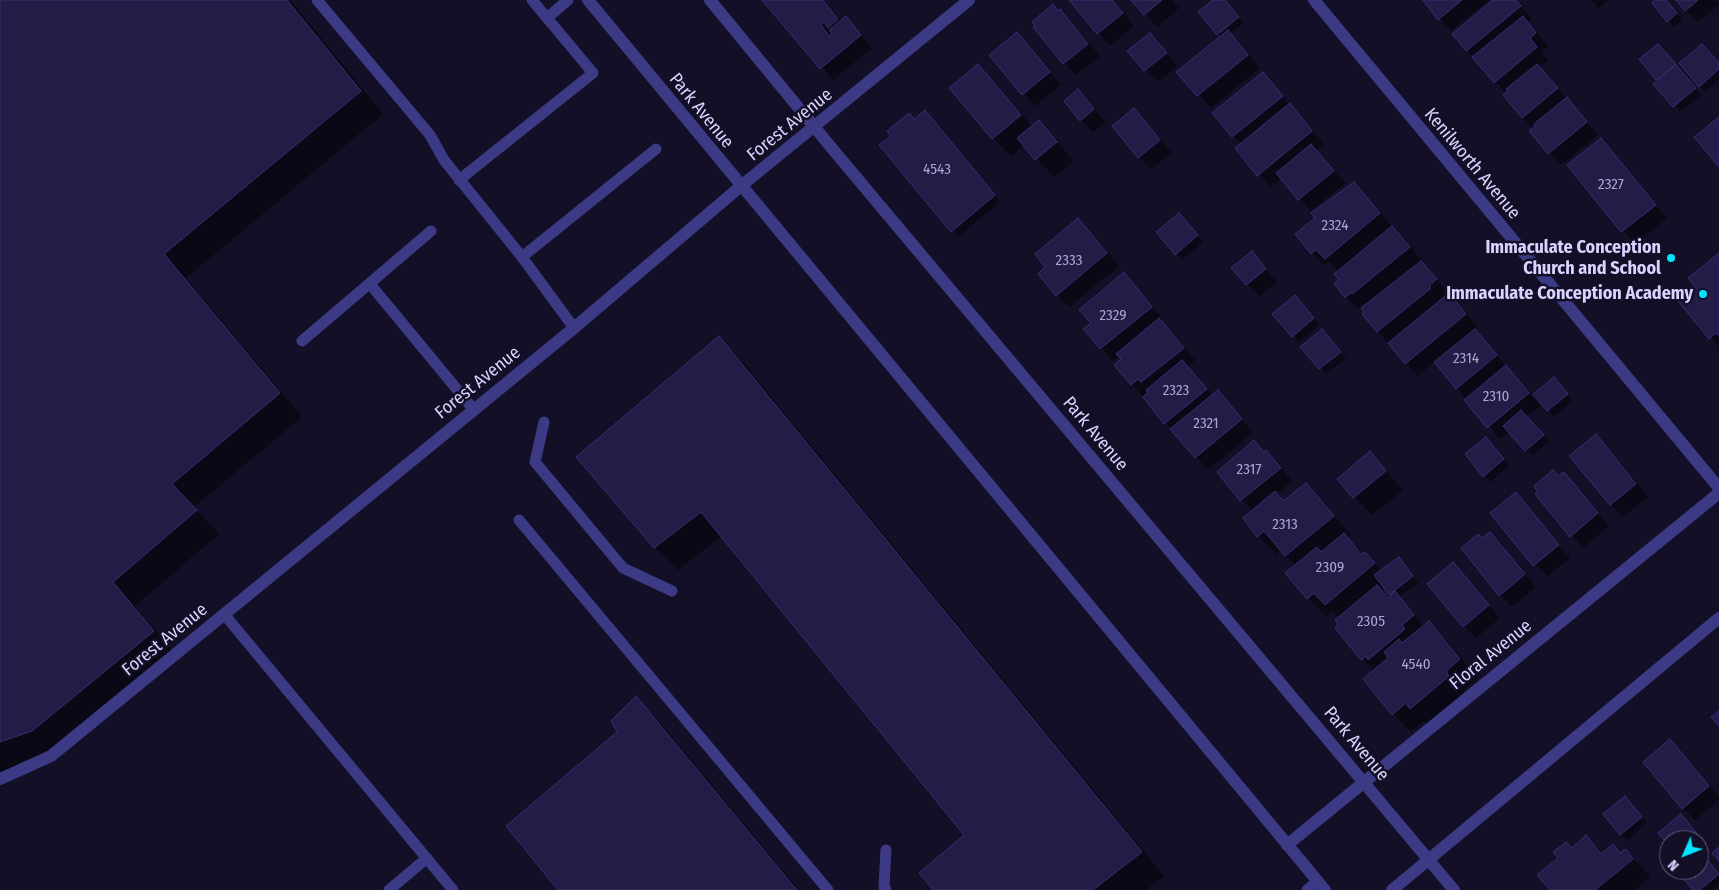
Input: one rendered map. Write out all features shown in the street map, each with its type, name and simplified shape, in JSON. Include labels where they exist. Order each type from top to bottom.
[{"type":"street","name":"Park Avenue","points":[[588,0],[1321,885]]},
{"type":"street","name":"Park Avenue","points":[[710,0],[814,127],[1454,890]]},
{"type":"street","name":"Forest Avenue","points":[[0,779],[51,756],[574,328],[741,186],[969,0]]},
{"type":"street","name":"Kenilworth Avenue","points":[[1314,0],[1719,488]]},
{"type":"street","name":"Floral Avenue","points":[[1288,845],[1719,493]]},
{"type":"street","points":[[1392,890],[1719,618]]},
{"type":"lane","points":[[317,0],[430,135],[444,160],[522,257],[574,328]]},
{"type":"lane","points":[[459,180],[593,73],[532,0]]},
{"type":"lane","points":[[546,18],[568,0]]},
{"type":"lane","points":[[522,257],[656,148]]},
{"type":"lane","points":[[302,341],[431,231]]},
{"type":"lane","points":[[370,284],[474,410]]},
{"type":"lane","points":[[544,422],[535,462],[623,568],[672,590]]},
{"type":"lane","points":[[519,520],[828,890]]},
{"type":"lane","points":[[224,614],[453,890]]},
{"type":"lane","points":[[886,850],[884,887],[886,890]]},
{"type":"lane","points":[[389,890],[427,858]]},
{"type":"lane","points":[[1307,890],[1321,885]]},
{"type":"building","points":[[0,0],[287,0],[361,91],[164,254],[280,393],[172,484],[197,510],[113,582],[154,631],[32,731],[0,742]]},
{"type":"building","points":[[762,0],[823,0],[838,19],[828,28],[824,22],[821,25],[830,37],[832,34],[829,30],[846,16],[861,35],[820,69]]},
{"type":"building","points":[[1069,0],[1112,0],[1123,13],[1097,34]]},
{"type":"building","points":[[1131,0],[1162,0],[1144,15]]},
{"type":"building","points":[[1213,0],[1225,0],[1239,17],[1217,35],[1198,12]]},
{"type":"building","points":[[1423,0],[1462,0],[1438,20]]},
{"type":"building","points":[[1493,0],[1516,0],[1521,6],[1466,51],[1452,34]]},
{"type":"building","points":[[1655,0],[1666,0],[1677,13],[1667,22],[1652,3]]},
{"type":"building","points":[[1676,0],[1698,0],[1685,11]]},
{"type":"building","points":[[1053,4],[1058,11],[1060,9],[1088,44],[1063,64],[1033,27],[1035,26],[1032,22]]},
{"type":"building","points":[[1523,16],[1536,33],[1530,38],[1537,47],[1494,83],[1472,57]]},
{"type":"building","points":[[1228,30],[1248,55],[1197,96],[1176,72]]},
{"type":"building","points":[[1017,32],[1050,72],[1022,95],[989,55]]},
{"type":"building","points":[[1150,33],[1167,53],[1144,71],[1127,51]]},
{"type":"building","points":[[1658,44],[1676,64],[1656,80],[1639,59]]},
{"type":"building","points":[[1702,44],[1719,63],[1719,69],[1699,87],[1679,63]]},
{"type":"building","points":[[978,64],[1021,115],[992,139],[949,88]]},
{"type":"building","points":[[1537,64],[1558,88],[1522,118],[1503,95],[1508,91],[1506,89]]},
{"type":"building","points":[[1676,65],[1696,88],[1673,107],[1653,84]]},
{"type":"building","points":[[1263,72],[1283,96],[1232,137],[1212,113]]},
{"type":"building","points":[[1078,89],[1094,109],[1080,121],[1064,101]]},
{"type":"building","points":[[1567,97],[1587,122],[1548,154],[1529,131],[1535,126],[1534,124]]},
{"type":"building","points":[[1290,103],[1312,131],[1257,176],[1235,148]]},
{"type":"building","points":[[1134,108],[1160,140],[1138,158],[1112,126]]},
{"type":"building","points":[[925,110],[995,195],[951,232],[879,145],[891,136],[887,131],[909,113],[914,119]]},
{"type":"building","points":[[1719,117],[1719,167],[1694,137]]},
{"type":"building","points":[[1039,120],[1057,142],[1035,160],[1017,138]]},
{"type":"building","points":[[1601,138],[1656,205],[1621,232],[1567,165]]},
{"type":"building","points":[[1311,144],[1334,171],[1298,200],[1276,173]]},
{"type":"building","points":[[1354,182],[1380,213],[1325,259],[1316,250],[1311,254],[1295,234],[1315,218],[1311,213]]},
{"type":"building","points":[[1179,213],[1198,235],[1175,255],[1156,232]]},
{"type":"building","points":[[1078,218],[1107,253],[1056,296],[1038,274],[1045,267],[1035,254]]},
{"type":"building","points":[[1392,226],[1410,247],[1345,298],[1334,284],[1339,280],[1334,274]]},
{"type":"building","points":[[1252,251],[1266,269],[1246,285],[1231,268]]},
{"type":"building","name":"Immaculate Conception Academy","points":[[1719,253],[1719,336],[1716,333],[1709,339],[1678,301],[1695,287],[1688,278]]},
{"type":"building","points":[[1421,261],[1437,279],[1429,286],[1431,288],[1377,332],[1362,314],[1364,312],[1361,308]]},
{"type":"building","points":[[1124,272],[1152,307],[1100,349],[1083,329],[1091,323],[1079,310]]},
{"type":"building","points":[[1449,293],[1466,314],[1405,364],[1388,343]]},
{"type":"building","points":[[1295,295],[1314,318],[1292,337],[1272,314]]},
{"type":"building","points":[[1159,318],[1184,348],[1141,382],[1138,379],[1131,385],[1114,365],[1121,359],[1116,354]]},
{"type":"building","points":[[1322,329],[1341,352],[1319,369],[1300,347]]},
{"type":"building","points":[[1475,329],[1497,355],[1456,389],[1434,362]]},
{"type":"building","points":[[719,336],[1142,852],[1093,890],[933,890],[919,873],[964,835],[701,512],[654,548],[576,457]]},
{"type":"building","points":[[1182,360],[1207,389],[1164,424],[1143,397],[1148,392],[1146,390]]},
{"type":"building","points":[[1506,365],[1529,393],[1487,428],[1464,400]]},
{"type":"building","points":[[1554,377],[1568,394],[1547,411],[1533,394]]},
{"type":"building","points":[[1218,390],[1242,419],[1195,458],[1170,429]]},
{"type":"building","points":[[1521,410],[1544,435],[1525,451],[1503,426]]},
{"type":"building","points":[[1596,434],[1636,484],[1610,505],[1569,456]]},
{"type":"building","points":[[1486,437],[1504,459],[1483,477],[1465,454]]},
{"type":"building","points":[[1254,440],[1264,452],[1266,450],[1281,468],[1240,501],[1217,472]]},
{"type":"building","points":[[1370,451],[1386,471],[1353,498],[1337,479]]},
{"type":"building","points":[[1553,470],[1558,476],[1564,472],[1598,513],[1570,537],[1535,494],[1538,492],[1534,486]]},
{"type":"building","points":[[1306,483],[1334,516],[1285,556],[1264,531],[1257,537],[1243,518],[1275,491],[1283,501]]},
{"type":"building","points":[[1516,492],[1559,545],[1533,566],[1490,513]]},
{"type":"building","points":[[1490,532],[1525,574],[1499,596],[1461,548],[1478,534],[1482,538]]},
{"type":"building","points":[[1344,533],[1361,554],[1365,552],[1375,563],[1325,605],[1314,593],[1307,599],[1285,573],[1317,547],[1321,552]]},
{"type":"building","points":[[1399,557],[1413,576],[1389,595],[1374,575]]},
{"type":"building","points":[[1453,562],[1489,605],[1463,627],[1427,584]]},
{"type":"building","points":[[1377,585],[1388,598],[1395,591],[1414,615],[1402,625],[1405,629],[1368,660],[1366,656],[1361,660],[1335,628],[1338,624],[1335,620]]},
{"type":"building","points":[[1429,621],[1460,659],[1446,671],[1449,676],[1410,709],[1406,703],[1392,715],[1363,679],[1388,658],[1384,652],[1399,639],[1402,643]]},
{"type":"building","points":[[636,696],[797,890],[558,890],[506,826],[617,732],[611,721]]},
{"type":"building","points":[[1719,711],[1719,726],[1711,717]]},
{"type":"building","points":[[1670,739],[1709,786],[1682,809],[1643,762]]},
{"type":"building","points":[[1625,796],[1642,817],[1620,835],[1603,814]]},
{"type":"building","points":[[1681,814],[1694,830],[1662,830]]},
{"type":"building","points":[[1586,835],[1601,854],[1613,844],[1620,853],[1626,849],[1633,859],[1595,890],[1550,890],[1537,875],[1558,858],[1553,852],[1566,842],[1572,848]]},
{"type":"building","points":[[1719,847],[1719,861],[1712,853]]},
{"type":"building","points":[[1709,862],[1719,874],[1700,890],[1693,890],[1684,880],[1709,880]]},
{"type":"place","name":"Immaculate Conception Church and School","points":[[1671,258]]},
{"type":"place","name":"Immaculate Conception Academy","points":[[1703,294]]}]
